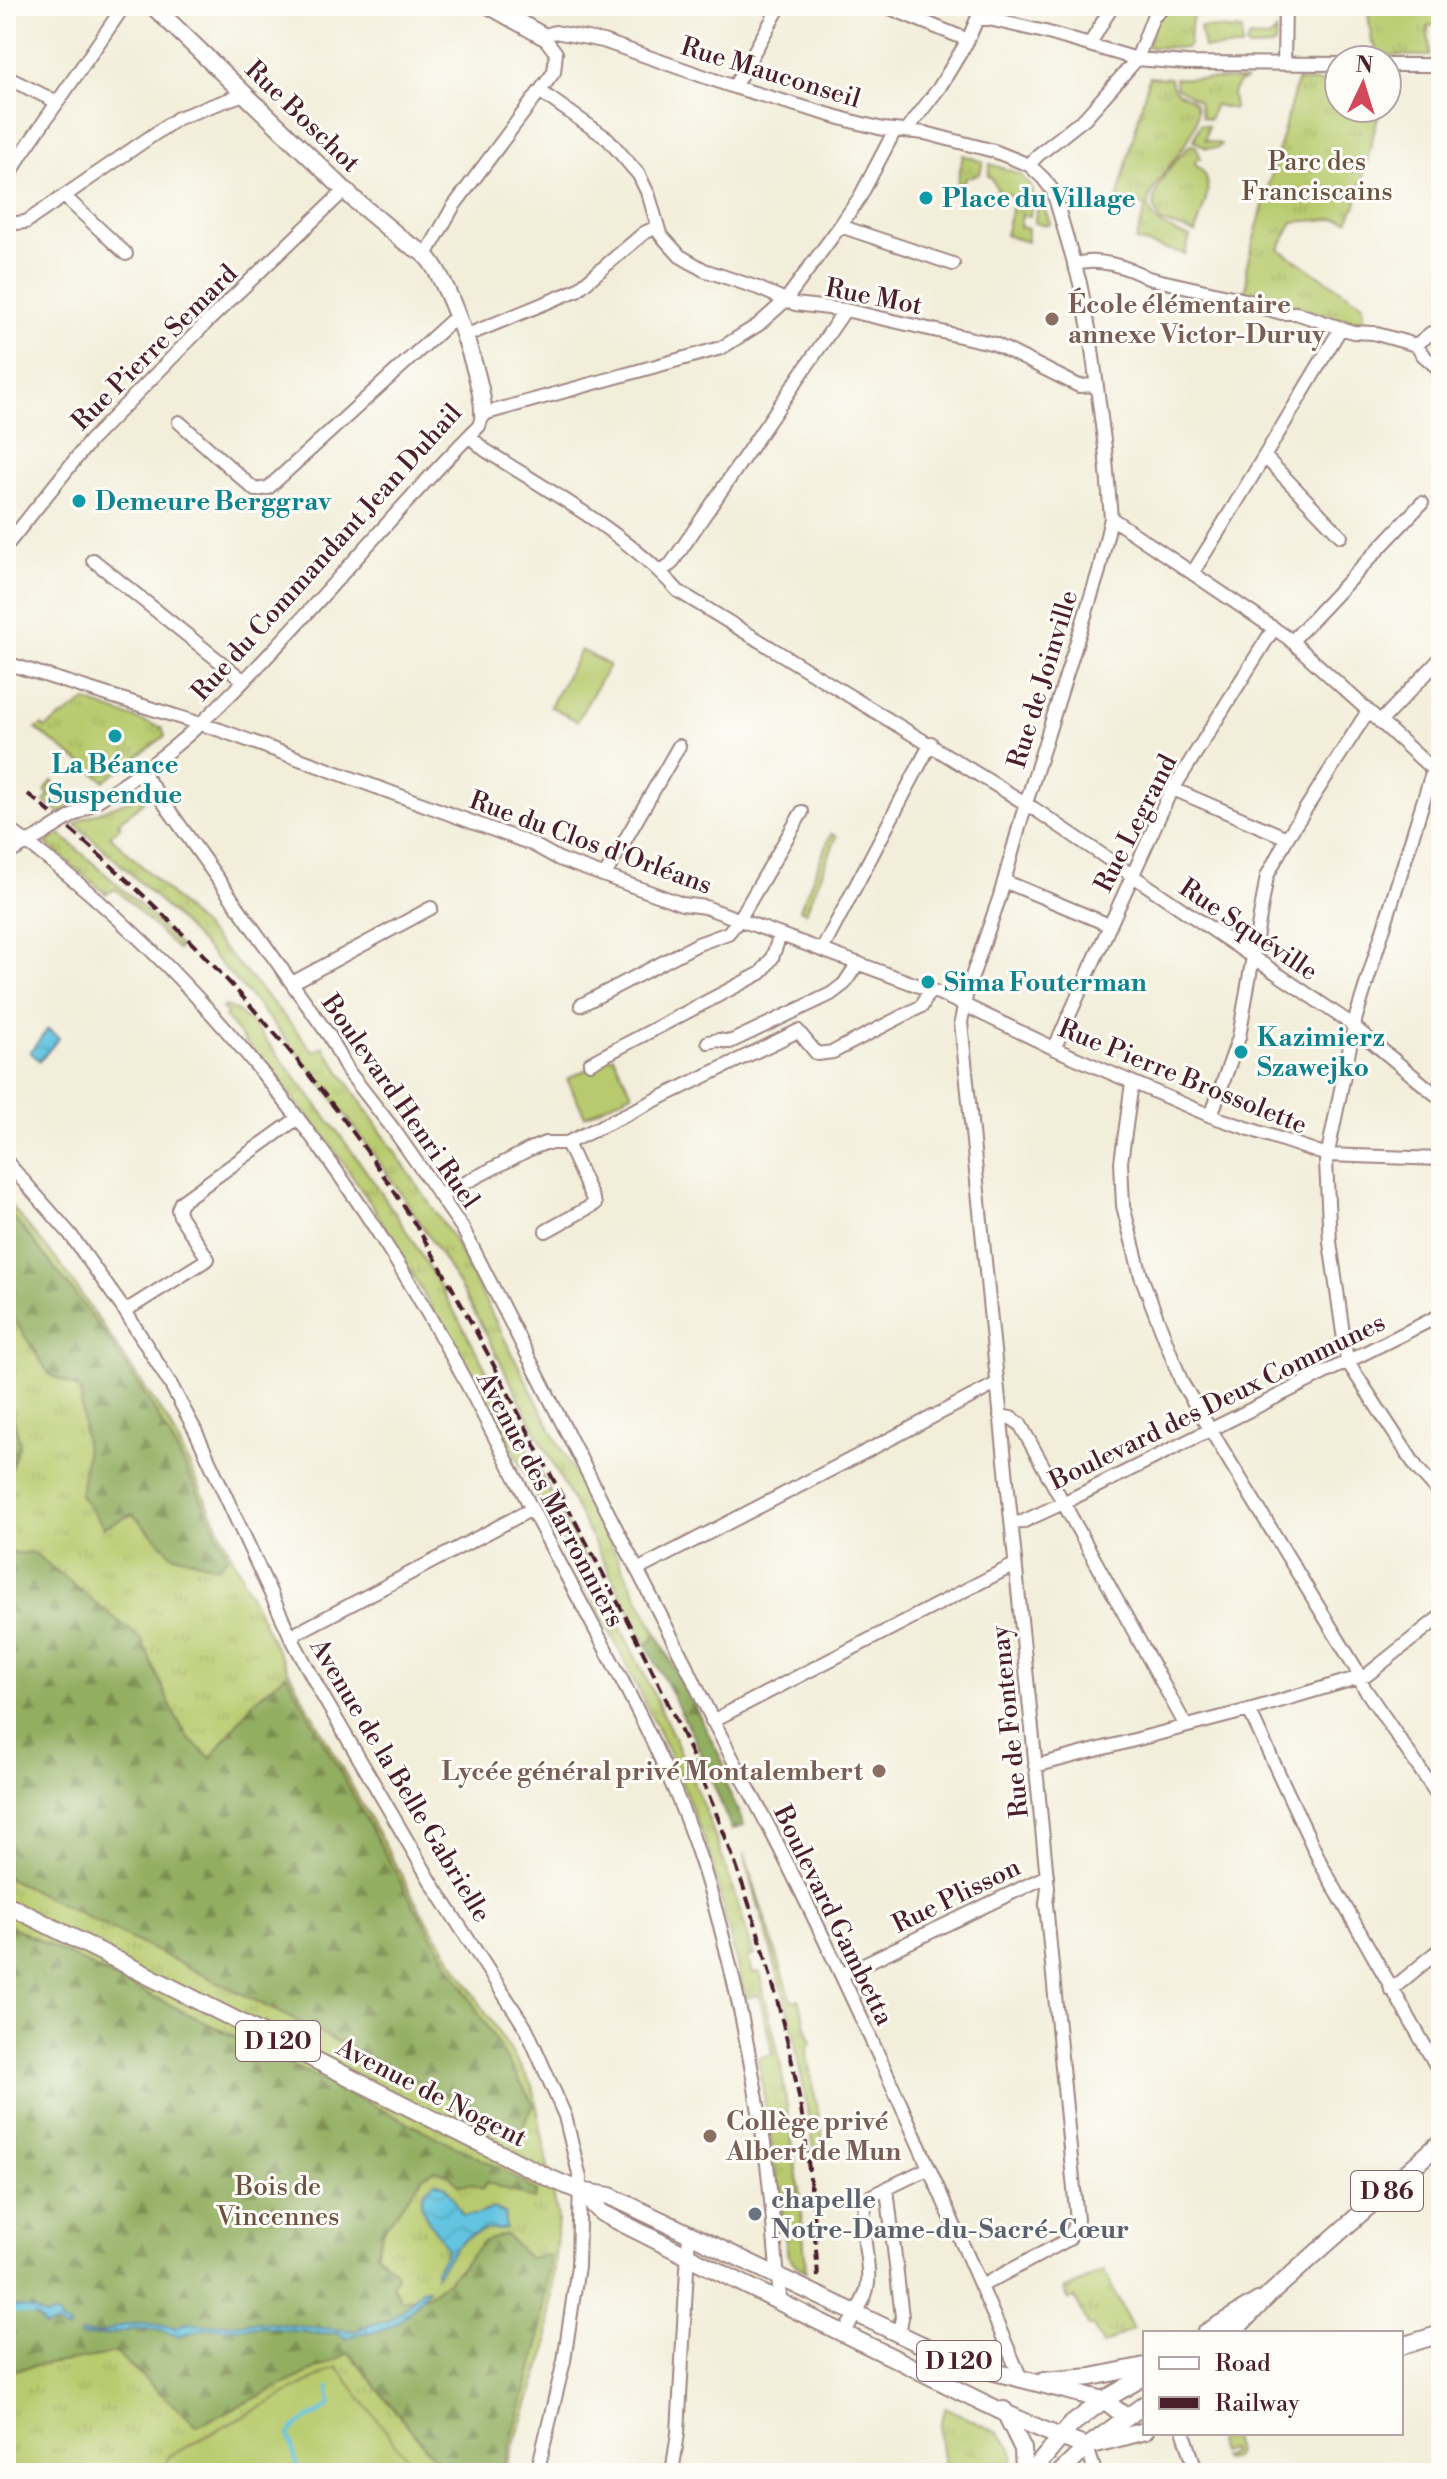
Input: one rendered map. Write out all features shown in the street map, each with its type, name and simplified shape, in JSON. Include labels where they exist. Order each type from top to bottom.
[{"type":"main road","name":"Rue Boschot","points":[[153,6],[387,228],[426,255]]},
{"type":"main road","points":[[490,6],[543,36]]},
{"type":"main road","name":"Rue du Commandant Jean Duhail","points":[[426,255],[438,274],[465,336],[480,381],[483,414]]},
{"type":"main road","name":"Avenue de Nogent","points":[[6,1904],[546,2177],[580,2191]]},
{"type":"main road","name":"D 86","points":[[1234,2331],[1270,2294],[1441,2142]]},
{"type":"main road","name":"D 120","points":[[580,2191],[610,2196],[971,2366],[1104,2400]]},
{"type":"main road","name":"D 120","points":[[580,2191],[602,2213],[781,2304],[1087,2447]]},
{"type":"main road","name":"D 86","points":[[1208,2331],[1270,2294]]},
{"type":"main road","points":[[1403,2345],[1441,2334]]},
{"type":"main road","points":[[1026,2381],[1091,2377],[1143,2366]]},
{"type":"main road","points":[[1031,2473],[1072,2424],[1104,2400],[1143,2377]]},
{"type":"main road","points":[[1104,2400],[1126,2417],[1143,2413]]},
{"type":"main road","points":[[1060,2473],[1087,2447],[1143,2405]]},
{"type":"main road","points":[[1004,2410],[1023,2449],[1024,2473]]},
{"type":"main road","points":[[1087,2447],[1143,2432]]},
{"type":"street","points":[[6,183],[21,155],[124,6]]},
{"type":"street","points":[[734,87],[780,6]]},
{"type":"street","points":[[885,6],[968,40]]},
{"type":"street","points":[[483,414],[721,348],[758,325],[785,301],[840,226],[901,131],[939,88],[977,19],[973,6]]},
{"type":"street","points":[[1090,44],[1112,6]]},
{"type":"street","points":[[1029,165],[1085,118],[1137,59],[1153,17],[1165,6]]},
{"type":"street","points":[[1284,64],[1285,6]]},
{"type":"street","points":[[977,19],[1003,22],[1137,59],[1186,63],[1323,64]]},
{"type":"street","name":"Rue Mauconseil","points":[[543,36],[555,32],[603,41],[734,87],[851,121],[925,133],[994,151],[1029,165]]},
{"type":"street","points":[[426,255],[453,207],[554,72],[556,57],[543,36]]},
{"type":"street","points":[[1403,65],[1441,65]]},
{"type":"street","points":[[6,77],[57,102]]},
{"type":"street","points":[[465,336],[577,290],[644,233],[657,227],[649,196],[633,166],[608,139],[541,92]]},
{"type":"street","points":[[6,224],[26,222],[178,118],[244,94]]},
{"type":"street","name":"Rue de Joinville","points":[[969,1102],[961,1022],[964,1006],[1099,571],[1111,518],[1105,448],[1080,283],[1053,191],[1029,165]]},
{"type":"street","name":"Rue Pierre Semard","points":[[6,546],[90,441],[206,323],[346,189]]},
{"type":"street","points":[[64,196],[126,254]]},
{"type":"street","points":[[840,226],[953,264]]},
{"type":"street","name":"Rue Mot","points":[[657,227],[680,256],[704,270],[758,288],[785,301],[845,310],[995,344],[1079,386],[1095,385]]},
{"type":"street","points":[[1074,265],[1083,261],[1100,263],[1160,281],[1250,301],[1282,313],[1296,313],[1341,328],[1416,345],[1441,371]]},
{"type":"street","points":[[660,571],[671,564],[845,310]]},
{"type":"street","points":[[179,422],[255,490],[268,488],[457,318]]},
{"type":"street","points":[[1193,572],[1266,458],[1290,410],[1341,328]]},
{"type":"street","points":[[1416,345],[1431,333],[1441,331]]},
{"type":"street","name":"Rue du Commandant Jean Duhail","points":[[6,855],[142,772],[200,724],[479,426],[483,414]]},
{"type":"street","name":"Rue Squéville","points":[[469,436],[485,450],[625,542],[660,571],[678,591],[1026,803],[1355,1028],[1441,1099]]},
{"type":"street","points":[[1266,458],[1341,536]]},
{"type":"street","points":[[1292,641],[1422,503]]},
{"type":"street","points":[[1111,518],[1292,641],[1437,773],[1355,1028],[1327,1155],[1330,1242],[1347,1361],[1417,1468],[1441,1495]]},
{"type":"street","points":[[93,560],[243,680]]},
{"type":"street","name":"Rue Legrand","points":[[1054,1049],[1173,789],[1274,628]]},
{"type":"street","points":[[6,656],[51,672],[54,676],[49,678],[6,663]]},
{"type":"street","points":[[1380,722],[1441,658]]},
{"type":"street","name":"Rue du Clos d'Orléans","points":[[54,676],[200,724],[532,844],[559,859],[682,904],[705,907],[929,990],[964,1006]]},
{"type":"street","points":[[1211,1116],[1239,1037],[1267,876],[1287,838],[1368,711]]},
{"type":"street","points":[[822,950],[931,743]]},
{"type":"street","points":[[605,875],[679,746]]},
{"type":"street","name":"Boulevard Henri Ruel","points":[[142,772],[330,1037],[348,1071],[463,1229],[589,1478]]},
{"type":"street","points":[[1173,789],[1287,838]]},
{"type":"street","points":[[581,1005],[698,944],[728,933],[739,920],[802,812]]},
{"type":"street","name":"Avenue des Marronniers","points":[[6,827],[80,885],[128,930],[224,1028],[298,1118],[346,1184],[403,1272],[532,1509],[677,1792],[718,1920],[766,2151],[781,2304]]},
{"type":"street","points":[[1004,881],[1109,925]]},
{"type":"street","points":[[292,983],[431,908]]},
{"type":"street","points":[[590,1063],[761,973],[772,958],[780,935]]},
{"type":"street","points":[[708,1042],[730,1042],[831,994],[844,984],[858,963]]},
{"type":"street","points":[[440,1196],[530,1149],[545,1143],[567,1143],[794,1033],[803,1034],[817,1054],[833,1052],[922,1006],[929,990]]},
{"type":"street","name":"Rue Pierre Brossolette","points":[[964,1006],[1054,1049],[1211,1116],[1327,1155],[1441,1159]]},
{"type":"street","points":[[1132,1083],[1121,1162],[1123,1206],[1141,1276],[1182,1383],[1359,1677],[1441,1800]]},
{"type":"street","name":"Rue de Fontenay","points":[[969,1102],[1047,1876],[1046,1904],[1077,2220],[1069,2239],[983,2285]]},
{"type":"street","points":[[125,1311],[208,1259],[180,1216],[178,1209],[181,1202],[298,1118]]},
{"type":"street","points":[[546,1231],[595,1204],[567,1143]]},
{"type":"street","name":"Avenue de la Belle Gabrielle","points":[[6,1161],[70,1234],[125,1311],[171,1385],[291,1636],[387,1810],[527,2030],[565,2116],[577,2162],[580,2191],[578,2266],[564,2361],[537,2473]]},
{"type":"street","name":"Boulevard des Deux Communes","points":[[1012,1523],[1022,1522],[1063,1503],[1441,1315]]},
{"type":"street","points":[[637,1570],[996,1384]]},
{"type":"street","points":[[1000,1416],[1020,1424],[1186,1726]]},
{"type":"street","name":"Boulevard Gambetta","points":[[589,1478],[788,1863],[1026,2381]]},
{"type":"street","points":[[291,1636],[532,1509]]},
{"type":"street","points":[[712,1721],[1014,1565]]},
{"type":"street","points":[[1035,1766],[1249,1710],[1367,1675],[1441,1616]]},
{"type":"street","points":[[1249,1710],[1355,1934],[1441,2074]]},
{"type":"street","name":"Rue Plisson","points":[[841,1975],[1047,1876]]},
{"type":"street","points":[[1391,1990],[1441,1949]]},
{"type":"street","points":[[844,2334],[868,2282],[864,2204],[871,2196],[929,2168]]},
{"type":"street","points":[[887,2189],[902,2317],[899,2334]]},
{"type":"street","points":[[672,2473],[678,2433],[689,2233]]},
{"type":"street","points":[[1185,2435],[1197,2473]]},
{"type":"street","points":[[1087,2447],[1095,2472]]},
{"type":"green space","points":[[1168,6],[1194,6],[1189,45],[1186,48],[1147,47],[1155,22]]},
{"type":"green space","points":[[1367,6],[1441,6],[1441,24],[1428,26],[1430,56],[1403,56],[1403,44],[1372,43]]},
{"type":"green space","points":[[1200,27],[1242,30],[1242,48],[1204,48]]},
{"type":"green space","points":[[1276,31],[1275,44],[1271,47],[1249,48],[1246,45],[1250,37],[1269,38]]},
{"type":"green space","points":[[1149,77],[1170,78],[1175,90],[1196,106],[1193,131],[1150,198],[1151,212],[1163,226],[1190,237],[1185,254],[1136,241],[1146,206],[1117,200]]},
{"type":"green space","points":[[1175,78],[1246,80],[1239,83],[1232,94],[1234,109],[1214,105],[1210,119],[1202,117],[1199,101],[1176,87]]},
{"type":"green space","name":"Parc des Franciscains","points":[[1297,81],[1323,82],[1323,124],[1376,124],[1356,205],[1348,221],[1293,222],[1279,249],[1363,304],[1365,325],[1244,294],[1246,268]]},
{"type":"green space","points":[[1200,124],[1208,125],[1205,140],[1221,144],[1218,148],[1206,148],[1194,140]]},
{"type":"green space","points":[[1190,145],[1196,146],[1201,159],[1196,159],[1195,165],[1202,171],[1208,187],[1195,233],[1161,222],[1154,201],[1161,180]]},
{"type":"green space","points":[[963,155],[983,162],[980,174],[965,178],[963,185],[957,184]]},
{"type":"green space","points":[[990,164],[1020,174],[1033,189],[1030,216],[1022,215],[1020,227],[1028,229],[1027,242],[1005,235],[1014,199],[999,193],[988,176]]},
{"type":"green space","points":[[1040,197],[1050,223],[1049,225],[1034,223]]},
{"type":"green space","points":[[581,650],[609,665],[577,721],[550,706]]},
{"type":"green space","points":[[86,701],[162,728],[165,736],[105,781],[36,729],[42,725],[45,728]]},
{"type":"green space","points":[[52,781],[73,805],[61,814],[44,802],[49,795],[45,791]]},
{"type":"green space","points":[[135,798],[144,801],[118,823],[121,826],[110,836],[216,941],[314,1052],[323,1046],[451,1235],[657,1634],[647,1646],[470,1304],[378,1160],[287,1040],[238,983],[132,875],[75,824]]},
{"type":"green space","points":[[60,834],[136,901],[180,946],[178,950],[116,889],[106,894],[46,843]]},
{"type":"green space","points":[[831,834],[837,836],[806,912],[800,909]]},
{"type":"green space","points":[[222,1008],[238,1011],[244,1019],[248,1018],[288,1068],[364,1169],[422,1255],[501,1398],[667,1721],[721,1854],[754,1955],[748,1957],[753,1973],[759,1972],[780,2060],[800,2197],[806,2271],[788,2256],[758,2058],[773,2054],[759,1995],[745,1998],[710,1855],[674,1763],[614,1640],[503,1432],[375,1210],[328,1141],[225,1017],[228,1014]]},
{"type":"green space","points":[[613,1056],[632,1093],[585,1116],[567,1079]]},
{"type":"green space","name":"Bois de Vincennes","points":[[6,1200],[62,1266],[171,1426],[274,1645],[420,1909],[533,2086],[558,2219],[547,2350],[504,2473],[6,2473]]},
{"type":"green space","points":[[6,1209],[93,1317],[151,1404],[228,1556],[218,1567],[171,1554],[133,1514],[104,1527],[80,1495],[86,1455],[80,1389],[49,1374],[11,1315],[6,1335]]},
{"type":"green space","points":[[6,1390],[20,1443],[6,1482]]},
{"type":"green space","points":[[6,1553],[34,1553],[142,1640],[173,1712],[189,1739],[211,1758],[254,1701],[286,1674],[413,1904],[534,2105],[520,2132],[6,1877]]},
{"type":"green space","points":[[657,1634],[729,1774],[723,1778],[744,1825],[732,1830],[694,1738],[647,1646]]},
{"type":"green space","points":[[744,1854],[792,2001],[799,1999],[811,2043],[807,2055],[825,2149],[815,2152],[791,2021]]},
{"type":"green space","points":[[6,1924],[500,2168],[537,2192],[534,2199],[486,2182],[482,2189],[471,2184],[459,2185],[449,2175],[435,2170],[424,2176],[384,2229],[376,2253],[396,2272],[392,2285],[401,2300],[426,2296],[449,2280],[483,2242],[505,2234],[529,2258],[550,2255],[538,2348],[502,2473],[446,2473],[349,2353],[197,2426],[116,2353],[6,2371]]},
{"type":"green space","points":[[1104,2271],[1133,2329],[1102,2345],[1075,2298],[1069,2300],[1064,2290]]},
{"type":"green space","points":[[337,2367],[418,2473],[165,2473],[169,2456]]},
{"type":"green space","points":[[945,2407],[998,2433],[1011,2446],[1014,2455],[1008,2473],[948,2473],[940,2440]]},
{"type":"green space","points":[[1231,2436],[1236,2451],[1234,2457],[1224,2460],[1221,2457],[1231,2453],[1230,2449],[1220,2452],[1216,2441]]},
{"type":"water","points":[[48,1029],[59,1038],[40,1061],[30,1052]]},
{"type":"water","points":[[435,2182],[446,2186],[463,2215],[476,2215],[494,2208],[505,2213],[505,2228],[481,2231],[460,2243],[436,2275],[435,2270],[446,2247],[422,2206],[426,2190]]},
{"type":"water","points":[[423,2288],[428,2289],[393,2325],[347,2339],[336,2333],[261,2327],[206,2329],[180,2337],[151,2329],[80,2336],[81,2333],[99,2334],[120,2326],[142,2323],[174,2327],[187,2323],[255,2322],[355,2331],[387,2322]]},
{"type":"water","points":[[6,2305],[31,2309],[46,2317],[53,2314],[59,2317],[60,2322],[70,2326],[68,2331],[55,2324],[45,2327],[34,2316],[6,2309]]},
{"type":"waterway","points":[[6,2310],[33,2314]]},
{"type":"waterway","points":[[299,2473],[289,2435],[298,2425],[331,2404],[329,2388]]},
{"type":"railway","points":[[28,794],[175,926],[265,1022],[348,1125],[386,1179],[474,1327],[653,1673],[690,1751],[734,1859],[777,1999],[794,2071],[812,2199],[818,2277]]},
{"type":"place","name":"Place du Village","points":[[926,198]]},
{"type":"place","name":"École élémentaire annexe Victor-Duruy","points":[[1052,319]]},
{"type":"place","name":"Demeure Berggrav","points":[[79,501]]},
{"type":"place","name":"La Béance Suspendue","points":[[115,736]]},
{"type":"place","name":"Sima Fouterman","points":[[928,982]]},
{"type":"place","name":"Kazimierz Szawejko","points":[[1241,1052]]},
{"type":"place","name":"Lycée général privé Montalembert","points":[[879,1771]]},
{"type":"place","name":"Collège privé Albert de Mun","points":[[710,2136]]},
{"type":"place","name":"chapelle Notre-Dame-du-Sacré-Cœur","points":[[755,2214]]}]
